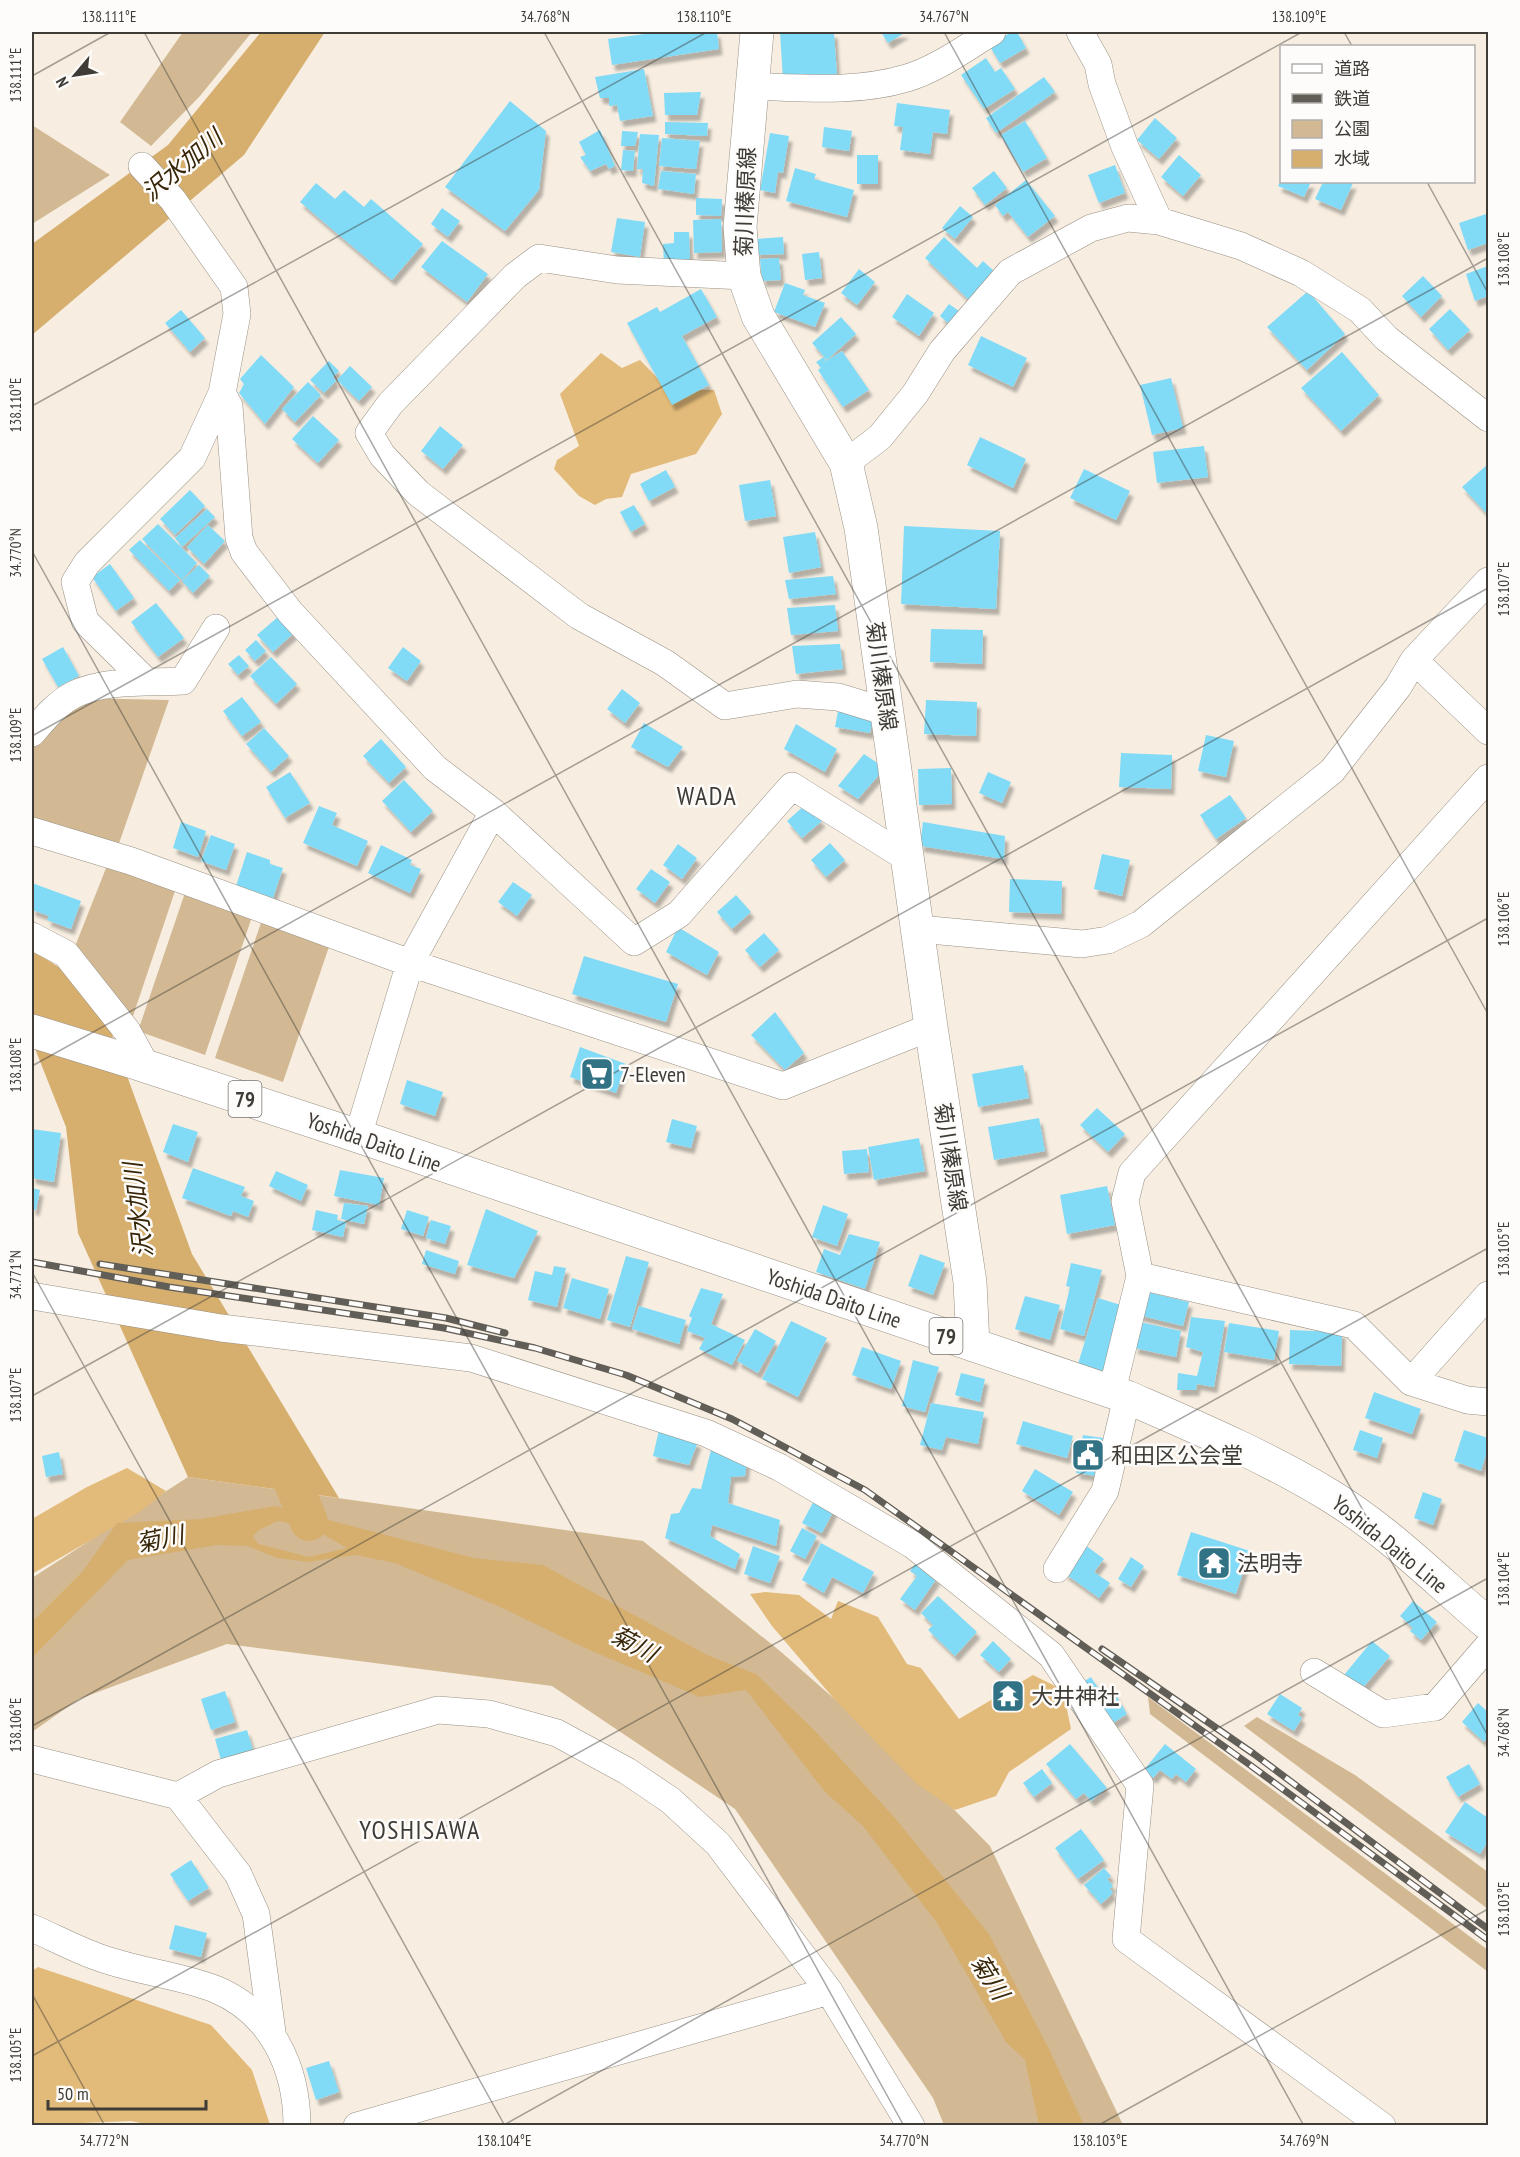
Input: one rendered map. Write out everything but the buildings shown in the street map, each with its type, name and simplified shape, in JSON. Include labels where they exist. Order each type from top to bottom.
[{"type":"main road","name":"菊川榛原線","points":[[757,32],[740,227],[744,276],[758,316],[846,463],[861,528],[931,1027],[970,1282],[973,1345]]},
{"type":"main road","name":"79","points":[[32,1031],[140,1064]]},
{"type":"main road","name":"Yoshida Daito Line","points":[[140,1064],[1120,1394],[1229,1441],[1329,1495],[1373,1526],[1488,1624]]},
{"type":"street","points":[[751,86],[841,88],[879,85],[910,78],[992,32]]},
{"type":"street","points":[[1080,32],[1098,64],[1102,84],[1125,147],[1159,221]]},
{"type":"street","points":[[143,167],[173,200],[234,287],[237,314],[222,393],[192,458],[87,563],[75,582],[84,621],[147,682]]},
{"type":"street","points":[[846,463],[880,438],[915,394],[942,351],[1010,272],[1091,228],[1128,218],[1159,221],[1241,246],[1301,273],[1360,310],[1386,338],[1488,418]]},
{"type":"street","points":[[744,276],[617,270],[539,258],[515,276],[390,404],[369,433],[382,455],[405,482],[570,609],[665,663],[725,706],[797,694],[838,697],[887,712]]},
{"type":"street","points":[[222,393],[229,406],[239,538],[244,552],[290,612],[435,768],[494,812],[634,942],[679,914],[792,786],[907,858]]},
{"type":"street","points":[[919,929],[1082,944],[1108,940],[1141,924],[1332,771],[1398,687],[1414,660],[1488,580]]},
{"type":"street","points":[[32,733],[55,708],[73,695],[106,685],[183,681],[216,628]]},
{"type":"street","points":[[1414,660],[1488,731]]},
{"type":"street","points":[[1057,1569],[1105,1491],[1140,1276],[1125,1201],[1132,1173],[1488,778]]},
{"type":"street","points":[[358,1136],[410,963],[494,812]]},
{"type":"street","points":[[32,831],[131,861],[410,963],[783,1086],[931,1027]]},
{"type":"street","points":[[32,936],[66,954],[127,1031],[140,1064]]},
{"type":"street","points":[[1140,1276],[1354,1325],[1411,1382],[1467,1400],[1488,1402]]},
{"type":"street","points":[[32,1296],[221,1328],[471,1358],[706,1433],[779,1467],[913,1545],[1052,1655],[1140,1785],[1126,1939],[1382,2126]]},
{"type":"street","points":[[1411,1382],[1488,1296]]},
{"type":"street","points":[[1314,1672],[1383,1714],[1435,1707],[1488,1646]]},
{"type":"street","points":[[178,1796],[218,1774],[438,1710],[489,1714],[557,1733],[627,1771],[670,1800],[718,1844],[829,1991],[910,2126]]},
{"type":"street","points":[[32,1759],[178,1796],[238,1874],[256,1914],[272,2032],[290,2070],[297,2106],[297,2126]]},
{"type":"street","points":[[32,1928],[95,1956],[215,1989],[249,2009],[272,2032]]},
{"type":"street","points":[[357,2126],[829,1991]]},
{"type":"green space","points":[[183,32],[252,32],[200,96],[151,146],[120,122]]},
{"type":"green space","points":[[32,125],[110,175],[32,224]]},
{"type":"green space","points":[[76,698],[169,700],[116,852],[32,829],[32,738]]},
{"type":"green space","points":[[110,858],[178,882],[133,1016],[72,954]]},
{"type":"green space","points":[[188,884],[255,908],[205,1055],[138,1031]]},
{"type":"green space","points":[[265,911],[333,935],[283,1082],[215,1058]]},
{"type":"green space","points":[[188,1477],[643,1541],[780,1651],[915,1770],[990,1846],[1123,2125],[944,2125],[933,2098],[735,1809],[552,1686],[227,1644],[79,1699],[32,1732],[32,1578]]},
{"type":"green space","points":[[1148,1697],[1488,1950],[1488,1972],[1150,1714]]},
{"type":"green space","points":[[1257,1717],[1355,1775],[1488,1872],[1488,1909],[1244,1726]]},
{"type":"shaded area","points":[[601,353],[622,368],[640,360],[668,389],[714,390],[722,414],[696,454],[631,474],[622,497],[606,499],[595,505],[579,496],[554,469],[557,460],[579,446],[560,394]]},
{"type":"shaded area","points":[[127,1468],[166,1491],[138,1513],[32,1574],[32,1519],[87,1487]]},
{"type":"shaded area","points":[[765,1592],[799,1595],[831,1619],[838,1601],[878,1617],[907,1664],[921,1668],[959,1719],[1033,1675],[1063,1690],[1071,1729],[1009,1772],[996,1796],[955,1810],[917,1784],[835,1700],[772,1626],[750,1594]]},
{"type":"shaded area","points":[[38,1967],[211,2025],[252,2070],[270,2125],[156,2126],[131,2121],[32,2125],[32,1971]]},
{"type":"water","points":[[261,32],[325,32],[244,155],[32,335],[32,244],[168,145]]},
{"type":"water","points":[[32,950],[60,968],[107,1021],[192,1254],[339,1498],[188,1477],[78,1233],[66,1127],[32,1041]]},
{"type":"water","name":"菊川","points":[[275,1506],[474,1558],[543,1565],[707,1655],[756,1674],[815,1731],[895,1818],[989,1934],[1048,2047],[1084,2125],[1039,2125],[1025,2060],[1006,2042],[937,1923],[863,1826],[825,1792],[746,1690],[700,1697],[585,1648],[498,1606],[395,1563],[355,1555],[308,1562],[277,1558],[248,1546],[217,1545],[128,1560],[32,1658],[32,1622],[83,1571],[117,1523],[201,1519]],"holes":[[[278,1521],[312,1528],[347,1548],[309,1557],[258,1544],[253,1536],[259,1530]]]},
{"type":"waterway","name":"沢水加川","points":[[278,1446],[309,1522]]},
{"type":"railway","points":[[32,1262],[169,1287],[444,1328],[535,1348],[626,1375],[732,1419],[865,1490],[1250,1765],[1488,1940]]},
{"type":"railway","points":[[100,1264],[446,1318],[505,1333]]},
{"type":"railway","points":[[1102,1649],[1254,1754],[1488,1929]]},
{"type":"place","name":"7-Eleven","points":[[597,1074]]},
{"type":"place","name":"和田区公会堂","points":[[1088,1455]]},
{"type":"place","name":"法明寺","points":[[1214,1563]]},
{"type":"place","name":"大井神社","points":[[1008,1696]]},
{"type":"district","name":"WADA","points":[[707,795]]},
{"type":"district","name":"YOSHISAWA","points":[[420,1829]]}]
